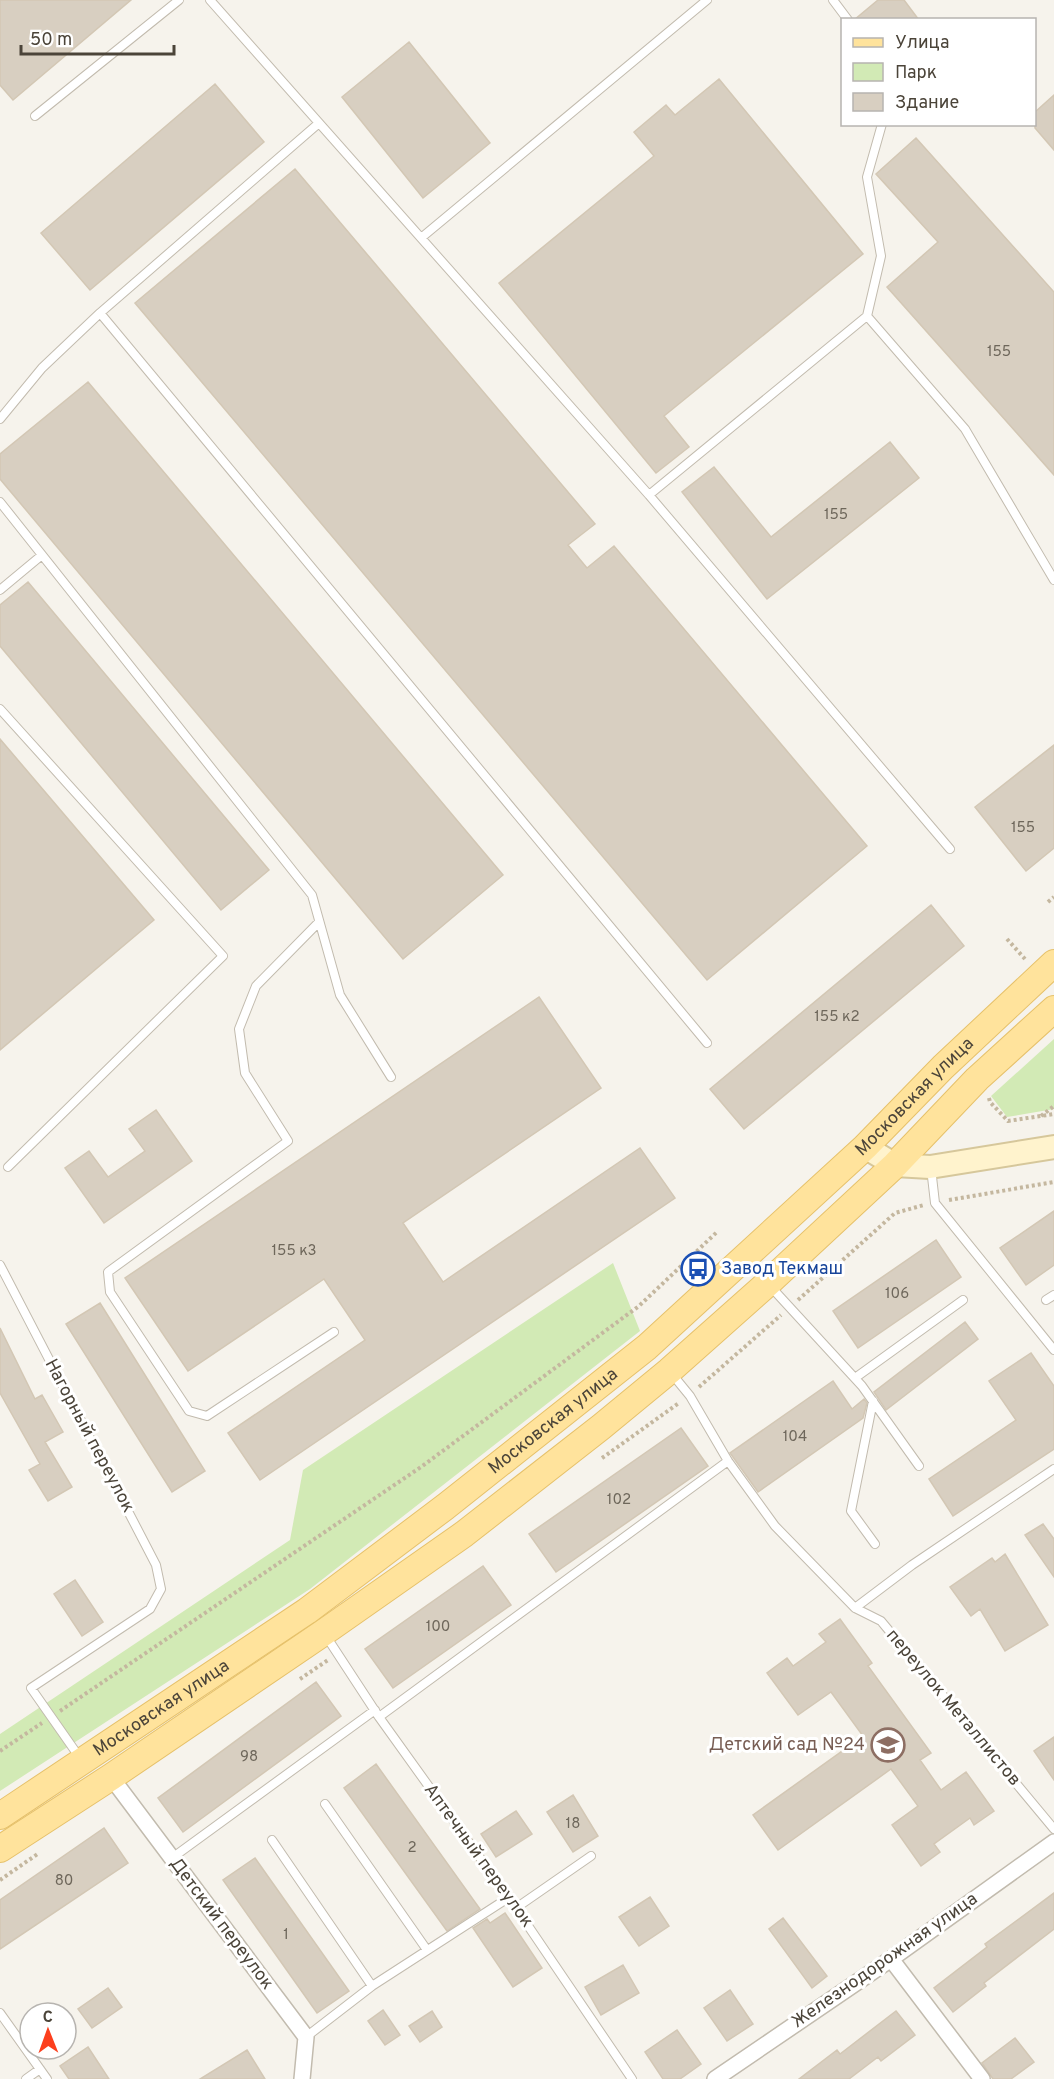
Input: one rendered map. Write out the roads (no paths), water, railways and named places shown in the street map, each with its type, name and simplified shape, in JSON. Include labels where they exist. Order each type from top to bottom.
[{"type":"main road","name":"Московская улица","points":[[0,1816],[307,1611],[445,1507],[647,1347],[865,1147],[1042,964]]},
{"type":"main road","name":"Московская улица","points":[[0,1849],[111,1777],[464,1534],[669,1371],[895,1165],[977,1079],[1054,1009]]},
{"type":"main road","points":[[865,1147],[895,1165],[930,1167],[1054,1147]]},
{"type":"street","name":"Детский переулок","points":[[111,1777],[306,2037]]},
{"type":"street","name":"Железнодорожная улица","points":[[715,2079],[891,1959],[1054,1842]]},
{"type":"street","points":[[891,1959],[982,2079]]},
{"type":"street","points":[[302,2079],[306,2037]]},
{"type":"lane","points":[[35,116],[179,0]]},
{"type":"lane","points":[[210,0],[649,495],[950,849]]},
{"type":"lane","points":[[422,238],[707,0]]},
{"type":"lane","points":[[833,0],[846,18]]},
{"type":"lane","points":[[0,419],[42,368],[100,313],[319,123]]},
{"type":"lane","points":[[649,495],[867,316],[881,256],[867,177],[881,126]]},
{"type":"lane","points":[[100,313],[706,1043]]},
{"type":"lane","points":[[867,316],[965,429],[1054,580]]},
{"type":"lane","points":[[0,502],[312,895],[340,995],[392,1077]]},
{"type":"lane","points":[[0,590],[42,555]]},
{"type":"lane","points":[[0,709],[223,956],[8,1167]]},
{"type":"lane","points":[[319,922],[256,986],[239,1029],[245,1073],[288,1141],[108,1272],[110,1292],[189,1411],[207,1416],[334,1332]]},
{"type":"lane","points":[[930,1167],[935,1203],[1054,1350]]},
{"type":"lane","name":"Нагорный переулок","points":[[0,1265],[156,1565],[161,1589],[150,1609],[31,1688],[83,1762]]},
{"type":"lane","points":[[768,1283],[855,1378],[919,1466]]},
{"type":"lane","points":[[1046,1300],[1054,1294]]},
{"type":"lane","points":[[855,1378],[963,1300]]},
{"type":"lane","name":"переулок Металлистов","points":[[669,1371],[690,1396],[728,1461],[776,1526],[855,1608],[881,1621],[1054,1829]]},
{"type":"lane","points":[[873,1401],[851,1511],[875,1544]]},
{"type":"lane","points":[[172,1858],[377,1714],[728,1461]]},
{"type":"lane","points":[[855,1608],[912,1564],[1054,1469]]},
{"type":"lane","name":"Аптечный переулок","points":[[323,1633],[377,1714],[516,1908],[632,2079]]},
{"type":"lane","points":[[325,1804],[427,1950]]},
{"type":"lane","points":[[272,1840],[372,1986]]},
{"type":"lane","points":[[516,1908],[591,1856]]},
{"type":"lane","points":[[306,2037],[372,1986],[508,1898]]},
{"type":"lane","points":[[0,2013],[47,2079]]},
{"type":"lane","points":[[26,2079],[40,2070]]},
{"type":"place","name":"Завод Текмаш","points":[[698,1269]]},
{"type":"place","name":"Детский сад №24","points":[[888,1745]]}]
